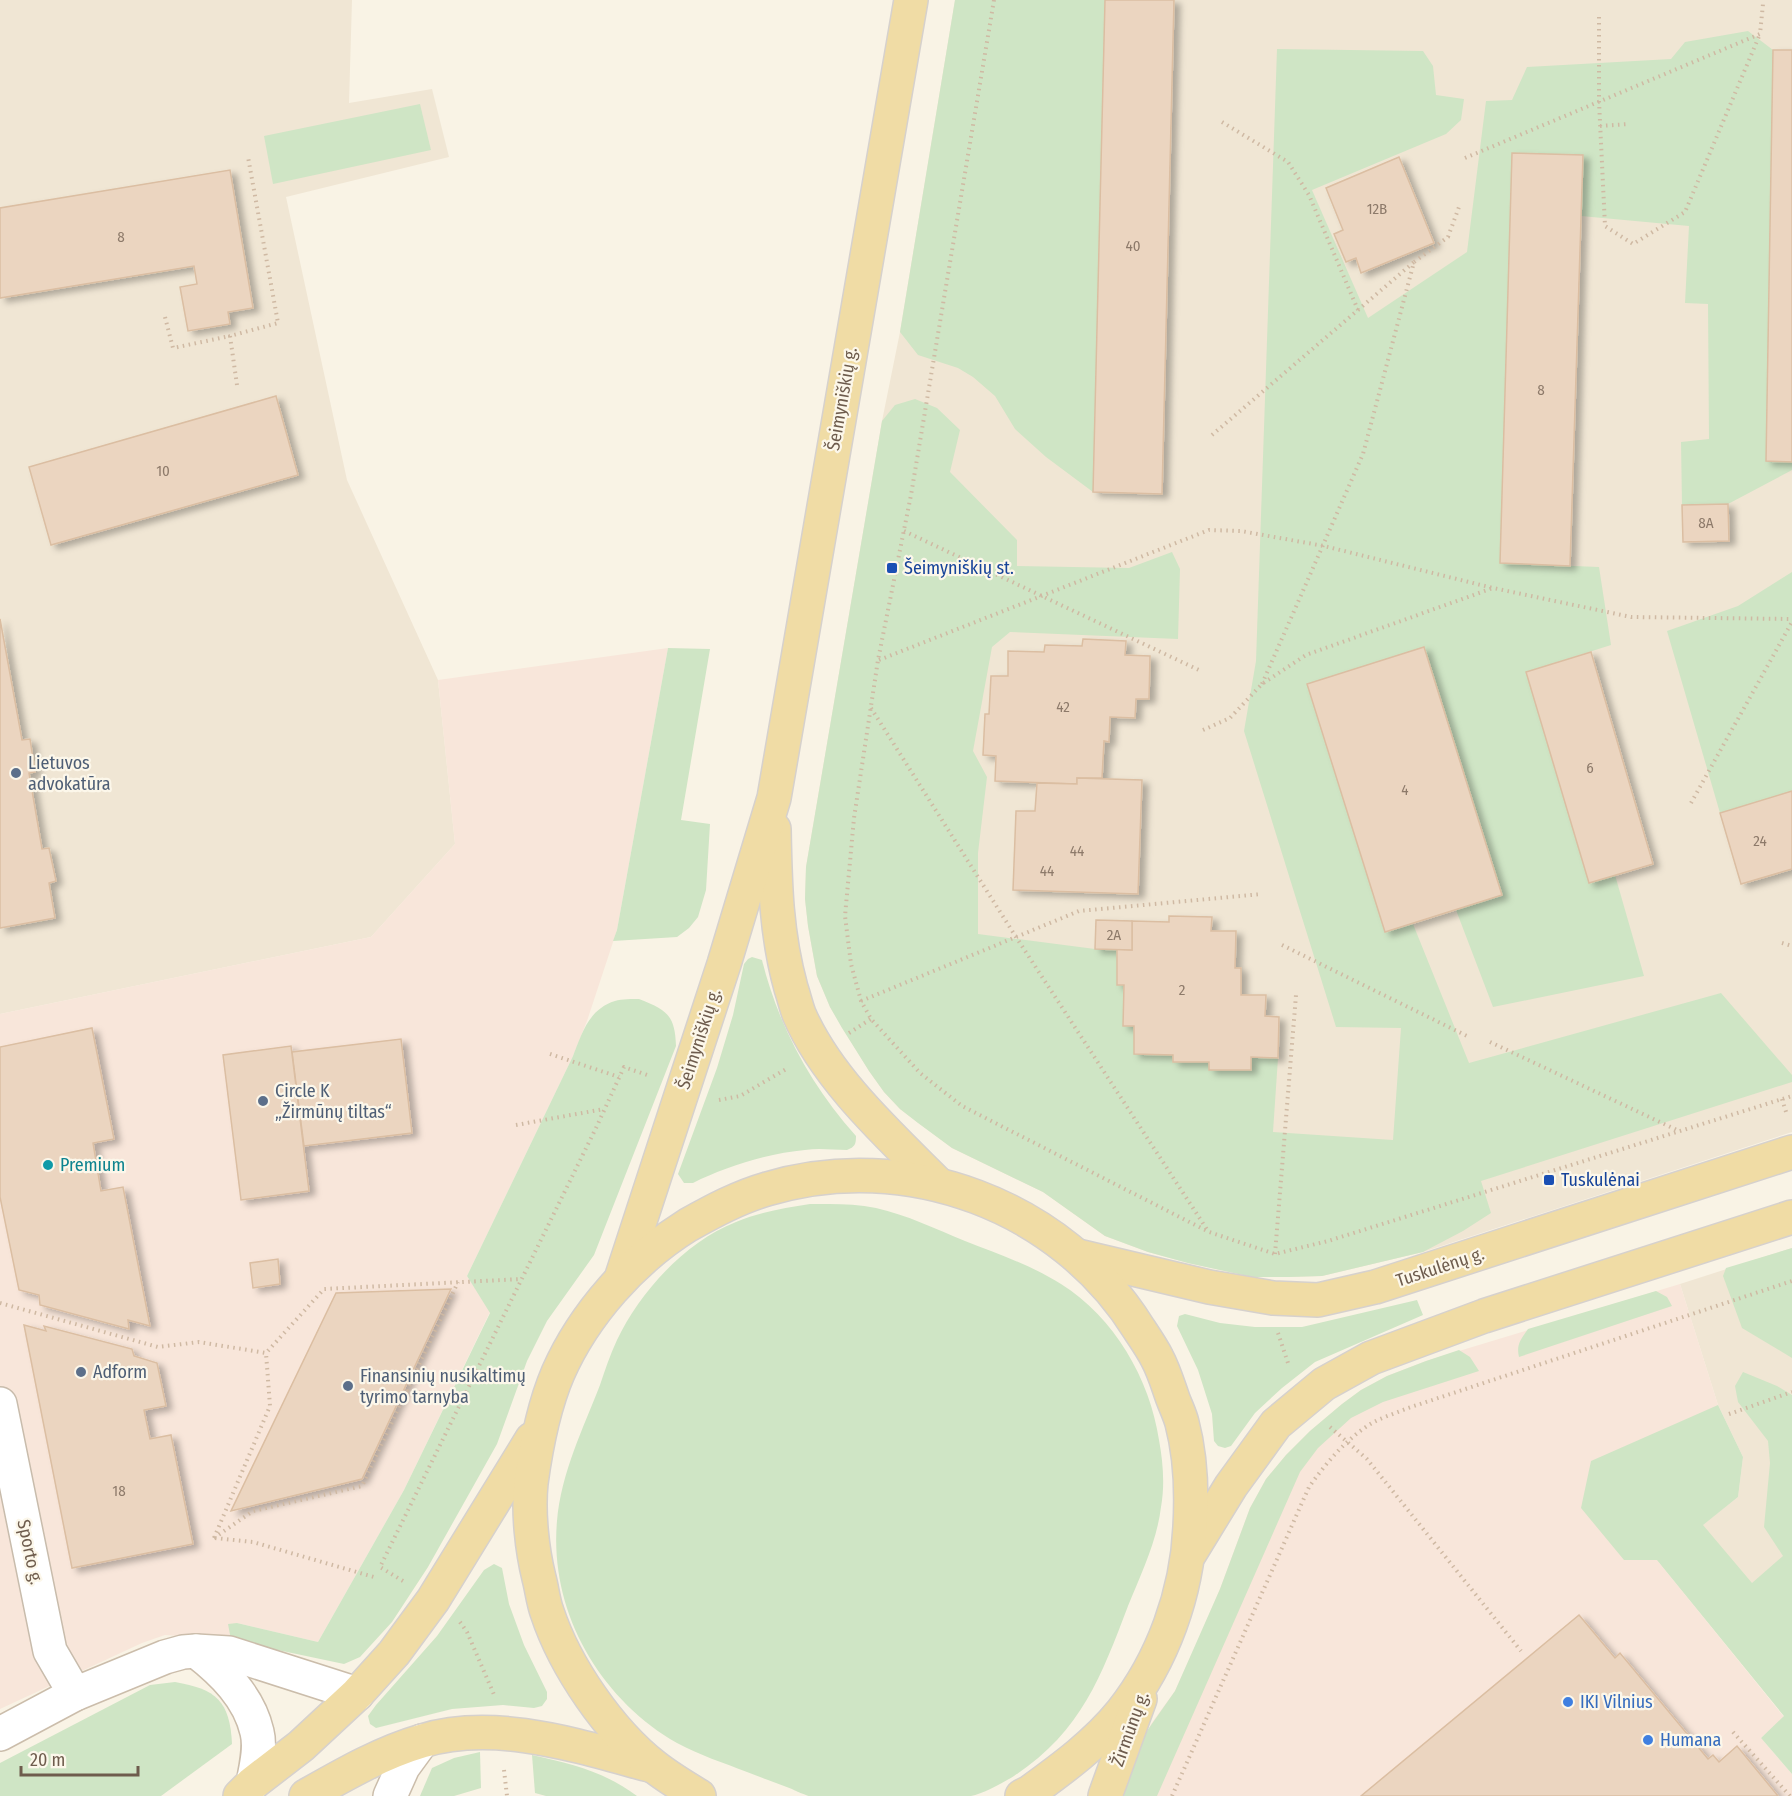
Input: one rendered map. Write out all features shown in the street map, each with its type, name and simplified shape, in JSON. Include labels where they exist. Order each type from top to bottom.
[{"type":"main road","name":"Šeimyniškių g.","points":[[622,1278],[724,964],[774,798],[911,0]]},
{"type":"main road","name":"Šeimyniškių g.","points":[[774,798],[776,904],[784,963],[799,1013],[818,1051],[870,1116],[938,1184]]},
{"type":"main road","name":"Tuskulėnų g.","points":[[1078,1256],[1209,1287],[1273,1298],[1318,1300],[1375,1287],[1792,1152]]},
{"type":"main road","points":[[699,1796],[653,1766],[609,1722],[573,1671],[547,1613],[533,1552],[530,1489],[540,1427],[558,1373],[586,1323],[622,1278],[664,1240],[714,1210],[767,1189],[824,1177],[881,1176],[938,1184],[988,1200],[1035,1224],[1078,1256],[1124,1304],[1159,1360],[1182,1423],[1192,1488],[1189,1555],[1176,1610],[1154,1662],[1121,1712],[1079,1756],[1022,1796]]},
{"type":"main road","points":[[1189,1555],[1231,1486],[1276,1424],[1324,1384],[1371,1358],[1484,1316],[1792,1217]]},
{"type":"main road","points":[[247,1789],[301,1746],[357,1694],[394,1653],[433,1600],[540,1427]]},
{"type":"main road","name":"Žirmūnų g.","points":[[1105,1796],[1154,1662]]},
{"type":"main road","points":[[306,1796],[364,1764],[422,1741],[458,1733],[526,1736],[572,1744],[653,1766]]},
{"type":"street","name":"Sporto g.","points":[[0,1404],[50,1651],[75,1694]]},
{"type":"street","points":[[196,1651],[216,1667],[243,1696],[258,1732],[258,1756],[247,1789]]},
{"type":"street","points":[[0,1734],[75,1694],[165,1657],[183,1652],[229,1653],[357,1694]]},
{"type":"street","points":[[390,1796],[403,1767],[422,1741]]},
{"type":"path","points":[[994,0],[904,531],[878,660],[854,818],[845,916],[851,964],[861,1000],[871,1019],[920,1073],[962,1106],[1209,1232],[1275,1254],[1328,1241],[1792,1096]]},
{"type":"path","points":[[1599,17],[1599,101],[1605,226],[1633,244],[1685,212],[1760,34],[1763,4]]},
{"type":"path","points":[[1466,158],[1760,34]]},
{"type":"path","points":[[1222,122],[1288,162],[1309,195],[1358,310]]},
{"type":"path","points":[[1600,126],[1629,124]]},
{"type":"path","points":[[165,317],[173,348],[278,323],[248,157]]},
{"type":"path","points":[[1212,435],[1414,262],[1448,237],[1459,207]]},
{"type":"path","points":[[1262,684],[1363,454],[1414,262]]},
{"type":"path","points":[[230,336],[237,386]]},
{"type":"path","points":[[878,660],[1209,530],[1241,531],[1324,546],[1493,588],[1631,617],[1792,620],[1691,803]]},
{"type":"path","points":[[904,531],[1201,671]]},
{"type":"path","points":[[1203,729],[1230,718],[1262,684],[1306,655],[1493,588]]},
{"type":"path","points":[[871,707],[1016,937],[1209,1232]]},
{"type":"path","points":[[861,1000],[1079,911],[1262,894]]},
{"type":"path","points":[[1782,943],[1792,946]]},
{"type":"path","points":[[1282,945],[1468,1037]]},
{"type":"path","points":[[1275,1254],[1296,995]]},
{"type":"path","points":[[1490,1042],[1680,1131]]},
{"type":"path","points":[[550,1054],[619,1077]]},
{"type":"path","points":[[720,1100],[740,1096],[794,1065]]},
{"type":"path","points":[[507,1796],[497,1702],[467,1632],[458,1619],[433,1600],[380,1567],[624,1067]]},
{"type":"path","points":[[516,1125],[605,1109]]},
{"type":"path","points":[[214,1538],[270,1406],[266,1353],[324,1289],[522,1279]]},
{"type":"path","points":[[1172,1796],[1309,1487],[1323,1467],[1347,1442],[1373,1423],[1408,1408],[1792,1281]]},
{"type":"path","points":[[214,1538],[253,1511],[362,1486],[458,1282]]},
{"type":"path","points":[[0,1303],[158,1347],[199,1342],[266,1353]]},
{"type":"path","points":[[407,1391],[463,1398]]},
{"type":"path","points":[[1729,1414],[1792,1392]]},
{"type":"path","points":[[1347,1442],[1367,1459],[1521,1651]]},
{"type":"path","points":[[214,1538],[252,1542],[374,1577]]},
{"type":"path","points":[[1733,1732],[1790,1796]]},
{"type":"shaded area","points":[[0,0],[352,0],[349,103],[432,89],[449,157],[286,197],[347,480],[438,680],[455,844],[371,937],[0,1014]]},
{"type":"shaded area","points":[[955,0],[1792,0],[1792,1132],[1423,1252],[1322,1276],[1252,1277],[1148,1252],[1105,1236],[1043,1192],[952,1148],[900,1109],[884,1092],[830,1007],[817,976],[805,899],[806,867],[882,421],[900,332]]},
{"type":"shaded area","points":[[668,648],[617,930],[573,1056],[467,1276],[490,1312],[404,1490],[318,1642],[237,1623],[231,1640],[165,1635],[142,1643],[0,1709],[0,1014],[371,937],[455,844],[438,680]]},
{"type":"shaded area","points":[[1792,1248],[1792,1774],[1784,1716],[1657,1560],[1738,1497],[1743,1457],[1718,1405],[1680,1284]]},
{"type":"shaded area","points":[[1680,1284],[1718,1405],[1743,1457],[1738,1497],[1657,1560],[1784,1717],[1761,1738],[1792,1774],[1792,1796],[1124,1796],[1151,1724],[1175,1691],[1198,1640],[1250,1508],[1266,1479],[1310,1431],[1361,1390],[1387,1376],[1426,1361]]},
{"type":"green space","points":[[955,0],[1105,0],[1093,492],[1046,457],[1015,429],[995,396],[973,377],[958,368],[918,355],[900,332]]},
{"type":"green space","points":[[1748,31],[1773,50],[1766,461],[1792,462],[1792,470],[1728,504],[1682,505],[1681,442],[1709,439],[1708,304],[1685,303],[1689,226],[1581,216],[1583,155],[1512,154],[1500,563],[1599,567],[1611,645],[1526,672],[1589,883],[1615,875],[1644,976],[1493,1007],[1456,910],[1502,895],[1424,647],[1307,684],[1385,932],[1413,924],[1469,1063],[1721,993],[1792,1075],[1792,1082],[1481,1181],[1491,1213],[1463,1231],[1423,1252],[1322,1276],[1252,1277],[1148,1252],[1105,1236],[1043,1192],[952,1148],[918,1123],[884,1092],[830,1007],[817,976],[805,899],[806,867],[882,421],[895,405],[915,399],[937,408],[960,430],[950,472],[1017,540],[1017,566],[1129,568],[1172,552],[1180,569],[1178,639],[1010,632],[992,647],[973,751],[987,777],[978,853],[978,934],[1095,949],[1117,949],[1117,985],[1124,985],[1123,1025],[1134,1026],[1134,1054],[1173,1055],[1173,1062],[1209,1062],[1209,1070],[1251,1070],[1251,1057],[1278,1058],[1273,1132],[1393,1140],[1401,1028],[1336,1027],[1244,731],[1256,661],[1277,49],[1423,51],[1433,66],[1436,95],[1464,99],[1461,120],[1446,134],[1312,190],[1368,318],[1467,252],[1486,101],[1512,100],[1527,67],[1671,59],[1685,42]]},
{"type":"green space","points":[[420,104],[431,150],[273,184],[264,136]]},
{"type":"green space","points":[[1792,572],[1792,791],[1720,813],[1667,631],[1738,606]]},
{"type":"green space","points":[[668,648],[710,649],[681,820],[710,824],[706,890],[698,917],[677,937],[613,941],[617,930]]},
{"type":"green space","points":[[752,957],[762,960],[777,1008],[798,1054],[825,1097],[856,1136],[855,1143],[847,1150],[810,1149],[762,1158],[733,1166],[693,1183],[684,1183],[678,1174],[717,1068],[733,1015],[744,964]]},
{"type":"green space","points":[[639,999],[668,1015],[674,1027],[676,1046],[594,1255],[547,1321],[527,1361],[497,1444],[428,1567],[392,1622],[360,1657],[344,1664],[231,1640],[228,1624],[237,1623],[318,1642],[404,1490],[490,1313],[467,1276],[583,1031],[593,1016],[606,1005],[618,1000]]},
{"type":"green space","points":[[810,1204],[860,1205],[899,1214],[1014,1260],[1061,1284],[1097,1314],[1127,1352],[1138,1373],[1154,1417],[1163,1474],[1159,1520],[1148,1557],[1098,1679],[1072,1722],[1056,1741],[1014,1776],[976,1795],[809,1796],[712,1759],[677,1743],[649,1724],[624,1702],[603,1677],[585,1649],[571,1619],[561,1587],[557,1555],[557,1521],[563,1486],[612,1351],[638,1304],[682,1255],[717,1231],[754,1216]]},
{"type":"green space","points":[[1792,1248],[1792,1358],[1742,1328],[1723,1276],[1726,1268]]},
{"type":"green space","points":[[1656,1291],[1667,1297],[1672,1306],[1519,1357],[1521,1339],[1528,1329]]},
{"type":"green space","points":[[1417,1300],[1423,1315],[1315,1362],[1255,1413],[1231,1446],[1225,1448],[1218,1446],[1214,1441],[1212,1414],[1198,1370],[1177,1326],[1179,1316],[1185,1314],[1220,1323],[1255,1327],[1302,1327]]},
{"type":"green space","points":[[1459,1350],[1470,1357],[1479,1371],[1383,1402],[1351,1418],[1318,1448],[1300,1472],[1157,1796],[1124,1796],[1126,1779],[1137,1745],[1175,1691],[1220,1589],[1250,1508],[1266,1479],[1310,1431],[1361,1390],[1387,1376]]},
{"type":"green space","points":[[1743,1372],[1792,1395],[1792,1774],[1761,1738],[1784,1716],[1657,1560],[1624,1560],[1581,1508],[1591,1461],[1718,1405],[1743,1457],[1738,1497],[1703,1525],[1752,1583],[1783,1556],[1764,1527],[1770,1463],[1768,1441],[1738,1402],[1735,1386]]},
{"type":"green space","points":[[494,1564],[502,1568],[509,1604],[524,1645],[547,1692],[547,1699],[542,1706],[534,1708],[503,1705],[452,1709],[376,1728],[370,1724],[368,1716],[376,1705],[437,1636],[484,1570]]},
{"type":"green space","points":[[175,1682],[211,1693],[218,1700],[228,1717],[232,1744],[161,1796],[0,1796],[0,1763],[150,1685]]},
{"type":"green space","points":[[480,1752],[481,1788],[454,1796],[420,1796],[432,1768],[454,1758]]},
{"type":"green space","points":[[532,1755],[574,1765],[599,1774],[637,1796],[546,1796],[535,1793]]},
{"type":"building","points":[[1105,0],[1174,0],[1162,494],[1093,492]]},
{"type":"building","points":[[1773,50],[1792,50],[1792,462],[1766,461]]},
{"type":"building","points":[[1512,153],[1583,155],[1570,566],[1500,563]]},
{"type":"building","points":[[1399,157],[1434,243],[1361,273],[1356,258],[1346,262],[1334,234],[1343,230],[1326,188]]},
{"type":"building","points":[[230,170],[253,308],[228,312],[230,324],[188,331],[180,287],[197,284],[194,266],[0,298],[0,208]]},
{"type":"building","points":[[276,396],[298,475],[51,545],[29,467]]},
{"type":"building","points":[[1728,504],[1729,541],[1683,542],[1682,505]]},
{"type":"building","name":"Lietuvos advokatūra","points":[[0,619],[22,740],[30,739],[35,772],[29,773],[42,849],[49,848],[56,881],[49,883],[55,918],[0,928]]},
{"type":"building","points":[[1083,639],[1126,641],[1125,655],[1150,656],[1149,699],[1136,699],[1135,718],[1110,717],[1109,742],[1104,741],[1102,778],[1077,778],[1077,784],[995,781],[996,756],[983,755],[985,714],[989,714],[991,676],[1008,676],[1008,651],[1044,652],[1045,645],[1082,646]]},
{"type":"building","points":[[1424,647],[1502,895],[1385,932],[1307,684]]},
{"type":"building","points":[[1591,652],[1653,864],[1589,883],[1526,672]]},
{"type":"building","points":[[1077,778],[1142,780],[1138,894],[1013,890],[1016,811],[1035,811],[1037,783],[1077,784]]},
{"type":"building","points":[[1792,791],[1792,869],[1741,884],[1720,813]]},
{"type":"building","points":[[1169,916],[1212,917],[1211,931],[1236,931],[1235,968],[1241,968],[1241,995],[1266,995],[1265,1016],[1279,1017],[1278,1058],[1251,1057],[1251,1070],[1209,1070],[1209,1062],[1173,1062],[1173,1055],[1134,1054],[1134,1026],[1123,1026],[1124,985],[1117,985],[1117,949],[1132,950],[1132,921],[1169,922]]},
{"type":"building","points":[[1096,920],[1132,921],[1132,950],[1095,949]]},
{"type":"building","name":"Premium","points":[[92,1028],[114,1139],[93,1143],[101,1191],[123,1187],[150,1326],[128,1320],[129,1329],[40,1305],[39,1295],[19,1290],[0,1197],[0,1047]]},
{"type":"building","points":[[401,1039],[412,1133],[304,1146],[292,1052]]},
{"type":"building","name":"Circle K „Žirmūnų tiltas“","points":[[291,1046],[309,1191],[241,1200],[223,1055]]},
{"type":"building","points":[[278,1259],[280,1284],[253,1288],[250,1263]]},
{"type":"building","name":"Finansinių nusikaltimų tyrimo tarnyba","points":[[451,1289],[362,1479],[231,1511],[336,1293]]},
{"type":"building","points":[[24,1325],[46,1331],[44,1326],[132,1349],[134,1356],[157,1363],[166,1406],[144,1410],[150,1439],[171,1435],[193,1544],[72,1568]]},
{"type":"building","name":"IKI Vilnius","points":[[1579,1615],[1615,1658],[1620,1653],[1708,1759],[1713,1755],[1719,1762],[1737,1746],[1778,1796],[1361,1796]]},
{"type":"place","name":"Šeimyniškių st.","points":[[892,568]]},
{"type":"place","name":"Lietuvos advokatūra","points":[[16,773]]},
{"type":"place","name":"Circle K „Žirmūnų tiltas“","points":[[263,1101]]},
{"type":"place","name":"Premium","points":[[48,1165]]},
{"type":"place","name":"Tuskulėnai","points":[[1549,1180]]},
{"type":"place","name":"Adform","points":[[81,1372]]},
{"type":"place","name":"Finansinių nusikaltimų tyrimo tarnyba","points":[[348,1386]]},
{"type":"place","name":"IKI Vilnius","points":[[1568,1702]]},
{"type":"place","name":"Humana","points":[[1648,1740]]}]
